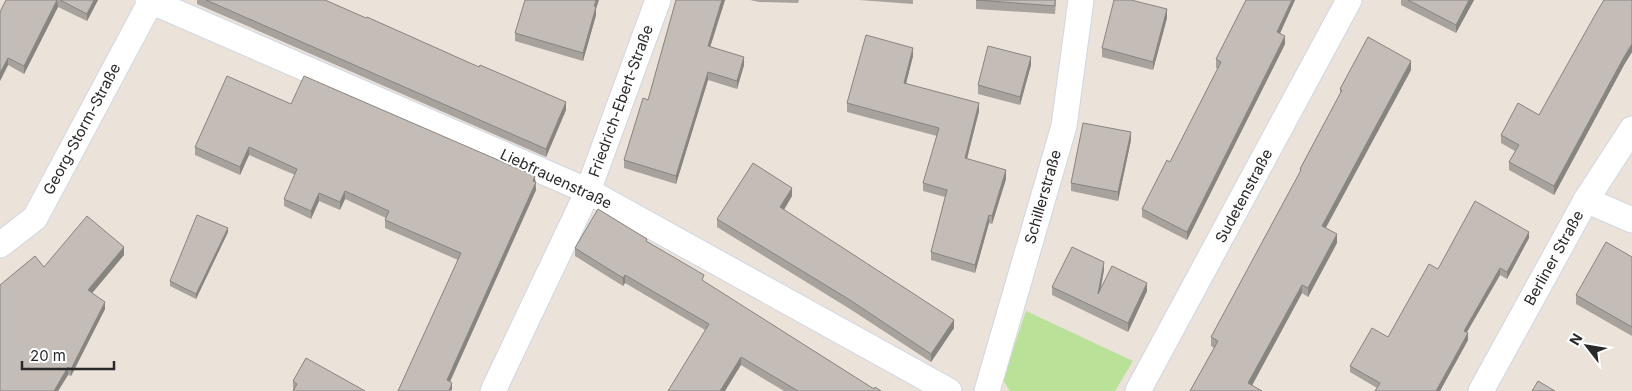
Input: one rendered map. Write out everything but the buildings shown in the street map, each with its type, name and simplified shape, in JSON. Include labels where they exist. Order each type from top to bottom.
[{"type":"street","name":"Friedrich-Ebert-Straße","points":[[493,391],[588,191],[658,0]]},
{"type":"street","name":"Schillerstraße","points":[[987,391],[1064,126],[1081,0]]},
{"type":"street","name":"Sudetenstraße","points":[[1138,391],[1349,0]]},
{"type":"street","name":"Liebfrauenstraße","points":[[149,1],[588,191],[949,391]]},
{"type":"street","name":"Georg-Storm-Straße","points":[[0,245],[34,218],[149,1]]},
{"type":"street","name":"Berliner Straße","points":[[1481,391],[1586,200],[1632,129]]},
{"type":"street","points":[[1586,200],[1632,220]]},
{"type":"green space","points":[[1026,311],[1133,361],[1115,391],[1010,391],[1003,380]]}]
